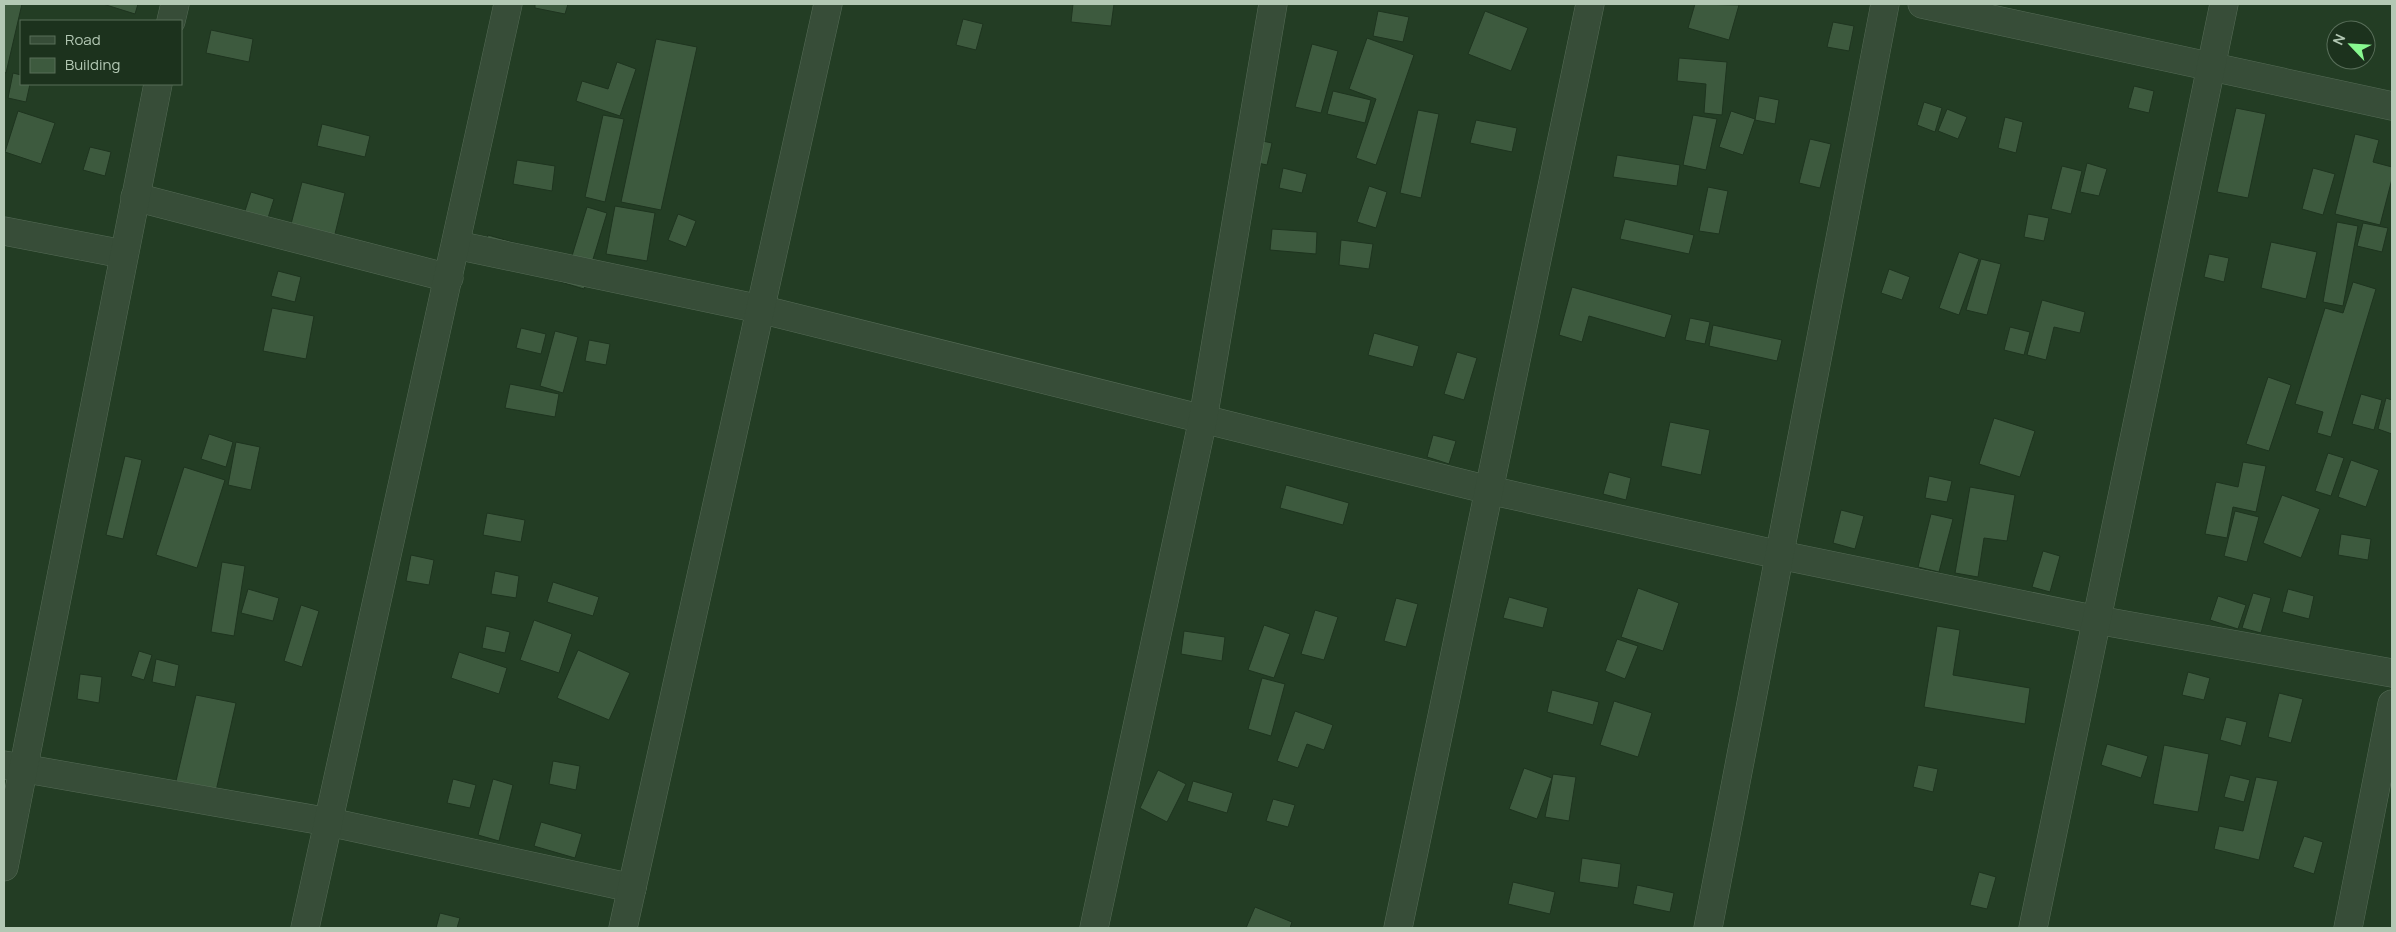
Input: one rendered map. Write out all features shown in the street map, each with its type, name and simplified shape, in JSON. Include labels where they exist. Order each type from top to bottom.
[{"type":"street","points":[[171,20],[174,4]]},
{"type":"street","points":[[305,928],[508,4]]},
{"type":"street","points":[[622,928],[828,4]]},
{"type":"street","points":[[1094,928],[1203,419],[1273,4]]},
{"type":"street","points":[[1398,928],[1590,4]]},
{"type":"street","points":[[1708,928],[1885,4]]},
{"type":"street","points":[[1922,4],[2392,106]]},
{"type":"street","points":[[2033,928],[2224,4]]},
{"type":"street","points":[[4,867],[13,767],[158,85]]},
{"type":"street","points":[[135,198],[449,278]]},
{"type":"street","points":[[4,231],[123,254]]},
{"type":"street","points":[[456,246],[760,309],[1490,490],[1780,554],[2097,620],[2392,673]]},
{"type":"street","points":[[2348,928],[2392,704]]},
{"type":"street","points":[[13,767],[329,822],[632,888]]},
{"type":"building","points":[[4,4],[22,4],[6,73],[4,72]]},
{"type":"building","points":[[103,4],[138,4],[135,14]]},
{"type":"building","points":[[535,4],[568,4],[565,14],[535,8]]},
{"type":"building","points":[[1073,4],[1114,4],[1111,26],[1071,22]]},
{"type":"building","points":[[1695,4],[1739,5],[1729,40],[1688,28]]},
{"type":"building","points":[[1378,11],[1409,17],[1403,42],[1373,36]]},
{"type":"building","points":[[1485,11],[1528,28],[1511,71],[1468,54]]},
{"type":"building","points":[[963,19],[983,24],[976,50],[956,45]]},
{"type":"building","points":[[1833,22],[1854,26],[1849,51],[1827,47]]},
{"type":"building","points":[[211,30],[253,39],[249,62],[206,53]]},
{"type":"building","points":[[1367,38],[1414,55],[1376,165],[1356,158],[1376,99],[1349,89]]},
{"type":"building","points":[[656,39],[697,47],[661,210],[621,202]]},
{"type":"building","points":[[1312,44],[1338,51],[1321,113],[1295,107]]},
{"type":"building","points":[[1679,58],[1727,62],[1722,115],[1704,113],[1706,84],[1677,81]]},
{"type":"building","points":[[617,62],[636,69],[620,116],[576,101],[582,81],[608,89]]},
{"type":"building","points":[[13,73],[20,75],[20,85],[30,85],[26,102],[8,98]]},
{"type":"building","points":[[2134,86],[2154,91],[2149,113],[2128,108]]},
{"type":"building","points":[[1333,91],[1371,100],[1365,123],[1327,114]]},
{"type":"building","points":[[1759,96],[1779,100],[1775,124],[1755,120]]},
{"type":"building","points":[[1924,102],[1942,108],[1935,132],[1917,125]]},
{"type":"building","points":[[2236,108],[2266,114],[2248,198],[2217,192]]},
{"type":"building","points":[[1947,109],[1967,117],[1958,139],[1938,131]]},
{"type":"building","points":[[1418,110],[1439,114],[1421,198],[1400,193]]},
{"type":"building","points":[[18,111],[55,123],[41,164],[5,152]]},
{"type":"building","points":[[1731,111],[1755,119],[1743,155],[1719,147]]},
{"type":"building","points":[[603,115],[624,119],[605,202],[585,197]]},
{"type":"building","points":[[1693,115],[1717,119],[1706,170],[1683,165]]},
{"type":"building","points":[[2005,117],[2023,122],[2016,153],[1998,148]]},
{"type":"building","points":[[1476,120],[1517,128],[1512,152],[1470,143]]},
{"type":"building","points":[[322,124],[370,136],[365,157],[317,146]]},
{"type":"building","points":[[2355,134],[2379,140],[2373,162],[2392,167],[2392,179],[2380,225],[2335,214]]},
{"type":"building","points":[[1248,138],[1272,143],[1267,165],[1244,160]]},
{"type":"building","points":[[1810,139],[1831,144],[1820,188],[1799,183]]},
{"type":"building","points":[[90,147],[111,152],[105,176],[83,170]]},
{"type":"building","points":[[1617,155],[1680,165],[1677,186],[1613,177]]},
{"type":"building","points":[[517,160],[555,166],[552,191],[513,184]]},
{"type":"building","points":[[2087,163],[2107,169],[2099,196],[2080,192]]},
{"type":"building","points":[[2062,166],[2082,171],[2071,214],[2051,209]]},
{"type":"building","points":[[1283,168],[1307,174],[1302,193],[1279,188]]},
{"type":"building","points":[[2313,168],[2335,174],[2323,215],[2302,209]]},
{"type":"building","points":[[302,182],[345,193],[334,238],[290,228]]},
{"type":"building","points":[[1369,186],[1387,192],[1376,228],[1357,222]]},
{"type":"building","points":[[1708,187],[1728,191],[1719,234],[1699,231]]},
{"type":"building","points":[[251,192],[274,199],[267,221],[244,214]]},
{"type":"building","points":[[615,206],[655,213],[647,261],[606,254]]},
{"type":"building","points":[[587,207],[607,213],[584,289],[481,258],[488,235],[571,259]]},
{"type":"building","points":[[678,214],[696,221],[686,247],[668,240]]},
{"type":"building","points":[[2028,214],[2049,218],[2044,241],[2024,237]]},
{"type":"building","points":[[1625,219],[1694,235],[1689,254],[1620,239]]},
{"type":"building","points":[[2337,222],[2358,226],[2343,306],[2323,302]]},
{"type":"building","points":[[2363,223],[2388,228],[2382,252],[2357,246]]},
{"type":"building","points":[[1272,229],[1317,232],[1316,254],[1270,250]]},
{"type":"building","points":[[1341,240],[1373,244],[1369,269],[1339,265]]},
{"type":"building","points":[[2271,242],[2317,252],[2306,299],[2261,288]]},
{"type":"building","points":[[1959,252],[1979,259],[1959,315],[1939,308]]},
{"type":"building","points":[[2209,254],[2229,258],[2224,282],[2204,277]]},
{"type":"building","points":[[1981,259],[2001,264],[1987,315],[1966,310]]},
{"type":"building","points":[[1889,269],[1910,277],[1902,300],[1881,293]]},
{"type":"building","points":[[278,271],[301,277],[295,302],[271,296]]},
{"type":"building","points":[[2353,282],[2376,289],[2331,437],[2317,433],[2323,412],[2295,404],[2325,308],[2343,313]]},
{"type":"building","points":[[1572,287],[1672,315],[1665,338],[1589,316],[1582,342],[1559,335]]},
{"type":"building","points":[[2042,300],[2085,312],[2080,333],[2054,327],[2046,360],[2027,355]]},
{"type":"building","points":[[272,308],[314,316],[306,359],[263,351]]},
{"type":"building","points":[[1690,318],[1710,322],[1705,344],[1685,340]]},
{"type":"building","points":[[1713,325],[1782,340],[1777,361],[1709,346]]},
{"type":"building","points":[[2010,327],[2030,332],[2024,355],[2004,350]]},
{"type":"building","points":[[521,328],[546,334],[541,354],[516,348]]},
{"type":"building","points":[[555,331],[578,337],[563,393],[540,386]]},
{"type":"building","points":[[1374,333],[1419,346],[1413,367],[1368,355]]},
{"type":"building","points":[[589,340],[610,344],[606,365],[585,361]]},
{"type":"building","points":[[1457,352],[1477,358],[1464,400],[1444,394]]},
{"type":"building","points":[[2268,377],[2291,385],[2269,451],[2246,444]]},
{"type":"building","points":[[510,384],[559,394],[555,417],[505,408]]},
{"type":"building","points":[[2361,394],[2382,400],[2374,430],[2352,424]]},
{"type":"building","points":[[2386,398],[2392,400],[2392,434],[2378,429]]},
{"type":"building","points":[[1994,418],[2035,431],[2020,477],[1979,464]]},
{"type":"building","points":[[1670,422],[1710,430],[1701,475],[1661,466]]},
{"type":"building","points":[[209,434],[233,442],[226,467],[201,459]]},
{"type":"building","points":[[1433,435],[1456,441],[1449,464],[1427,457]]},
{"type":"building","points":[[236,442],[260,447],[251,490],[228,485]]},
{"type":"building","points":[[2328,453],[2344,458],[2331,496],[2315,491]]},
{"type":"building","points":[[125,456],[142,460],[123,539],[106,535]]},
{"type":"building","points":[[2351,460],[2379,470],[2366,507],[2338,497]]},
{"type":"building","points":[[2243,462],[2266,466],[2256,512],[2233,507],[2227,538],[2205,534],[2216,482],[2238,487]]},
{"type":"building","points":[[184,467],[225,480],[197,568],[156,555]]},
{"type":"building","points":[[1609,472],[1631,478],[1626,500],[1603,494]]},
{"type":"building","points":[[1929,476],[1952,481],[1947,502],[1925,498]]},
{"type":"building","points":[[1286,485],[1349,503],[1343,525],[1280,508]]},
{"type":"building","points":[[1970,487],[2015,495],[2007,541],[1984,538],[1978,577],[1955,573]]},
{"type":"building","points":[[2282,495],[2320,509],[2301,558],[2263,543]]},
{"type":"building","points":[[1841,510],[1864,516],[1855,549],[1833,543]]},
{"type":"building","points":[[2235,511],[2259,517],[2247,562],[2224,556]]},
{"type":"building","points":[[487,513],[525,520],[521,542],[483,535]]},
{"type":"building","points":[[1931,514],[1953,519],[1939,572],[1918,567]]},
{"type":"building","points":[[2341,534],[2371,539],[2368,560],[2338,555]]},
{"type":"building","points":[[2043,551],[2060,556],[2050,592],[2032,587]]},
{"type":"building","points":[[411,555],[434,560],[429,585],[406,581]]},
{"type":"building","points":[[222,562],[245,566],[234,636],[211,632]]},
{"type":"building","points":[[495,571],[519,576],[516,598],[491,594]]},
{"type":"building","points":[[553,582],[599,597],[593,616],[547,602]]},
{"type":"building","points":[[1638,588],[1679,603],[1663,651],[1621,637]]},
{"type":"building","points":[[248,589],[279,598],[273,621],[241,613]]},
{"type":"building","points":[[2288,589],[2314,596],[2309,619],[2282,612]]},
{"type":"building","points":[[2253,593],[2271,598],[2261,633],[2242,628]]},
{"type":"building","points":[[2218,596],[2246,605],[2238,629],[2210,620]]},
{"type":"building","points":[[1509,597],[1548,608],[1543,628],[1503,618]]},
{"type":"building","points":[[1396,598],[1418,604],[1406,647],[1384,641]]},
{"type":"building","points":[[301,605],[319,611],[302,667],[284,661]]},
{"type":"building","points":[[1315,610],[1338,617],[1324,660],[1301,654]]},
{"type":"building","points":[[534,620],[572,634],[559,673],[520,660]]},
{"type":"building","points":[[1264,625],[1290,634],[1274,678],[1248,670]]},
{"type":"building","points":[[486,626],[510,632],[505,653],[482,648]]},
{"type":"building","points":[[1937,626],[1960,630],[1953,675],[2030,688],[2025,724],[1924,707]]},
{"type":"building","points":[[1184,631],[1225,637],[1222,661],[1181,654]]},
{"type":"building","points":[[1617,639],[1638,646],[1625,679],[1605,671]]},
{"type":"building","points":[[578,650],[630,673],[609,720],[557,698]]},
{"type":"building","points":[[139,651],[152,655],[144,680],[131,676]]},
{"type":"building","points":[[459,652],[507,668],[499,694],[451,678]]},
{"type":"building","points":[[156,659],[179,665],[175,687],[152,682]]},
{"type":"building","points":[[2188,672],[2210,678],[2204,700],[2182,695]]},
{"type":"building","points":[[80,674],[102,677],[99,703],[77,699]]},
{"type":"building","points":[[1262,678],[1285,684],[1271,736],[1248,729]]},
{"type":"building","points":[[1552,690],[1599,702],[1593,725],[1547,712]]},
{"type":"building","points":[[2279,693],[2303,699],[2291,743],[2268,737]]},
{"type":"building","points":[[196,695],[236,703],[216,791],[176,781]]},
{"type":"building","points":[[1614,701],[1652,713],[1638,757],[1600,745]]},
{"type":"building","points":[[1295,711],[1333,725],[1324,750],[1307,744],[1298,768],[1277,761]]},
{"type":"building","points":[[2226,717],[2247,722],[2241,746],[2220,740]]},
{"type":"building","points":[[2107,744],[2148,756],[2141,778],[2101,765]]},
{"type":"building","points":[[2164,745],[2209,754],[2198,812],[2153,804]]},
{"type":"building","points":[[553,761],[580,766],[576,790],[549,784]]},
{"type":"building","points":[[1918,765],[1938,769],[1933,792],[1913,787]]},
{"type":"building","points":[[1524,768],[1552,778],[1537,819],[1509,809]]},
{"type":"building","points":[[1158,770],[1186,784],[1167,822],[1140,808]]},
{"type":"building","points":[[1553,774],[1576,777],[1569,821],[1545,817]]},
{"type":"building","points":[[2230,775],[2250,780],[2244,802],[2224,797]]},
{"type":"building","points":[[2256,777],[2278,781],[2259,860],[2214,849],[2219,826],[2243,831]]},
{"type":"building","points":[[453,779],[476,785],[470,808],[447,803]]},
{"type":"building","points":[[493,779],[513,785],[499,841],[478,835]]},
{"type":"building","points":[[1193,781],[1233,793],[1227,813],[1187,801]]},
{"type":"building","points":[[1273,799],[1295,805],[1288,827],[1266,821]]},
{"type":"building","points":[[541,822],[582,834],[575,858],[534,846]]},
{"type":"building","points":[[2304,836],[2323,842],[2314,874],[2293,867]]},
{"type":"building","points":[[1582,858],[1621,864],[1618,888],[1579,882]]},
{"type":"building","points":[[1979,872],[1996,877],[1987,909],[1970,905]]},
{"type":"building","points":[[1513,882],[1555,892],[1550,914],[1508,904]]},
{"type":"building","points":[[1637,885],[1674,893],[1670,912],[1633,904]]},
{"type":"building","points":[[1255,907],[1292,922],[1290,928],[1246,928]]},
{"type":"building","points":[[440,913],[460,918],[457,928],[436,928]]}]
